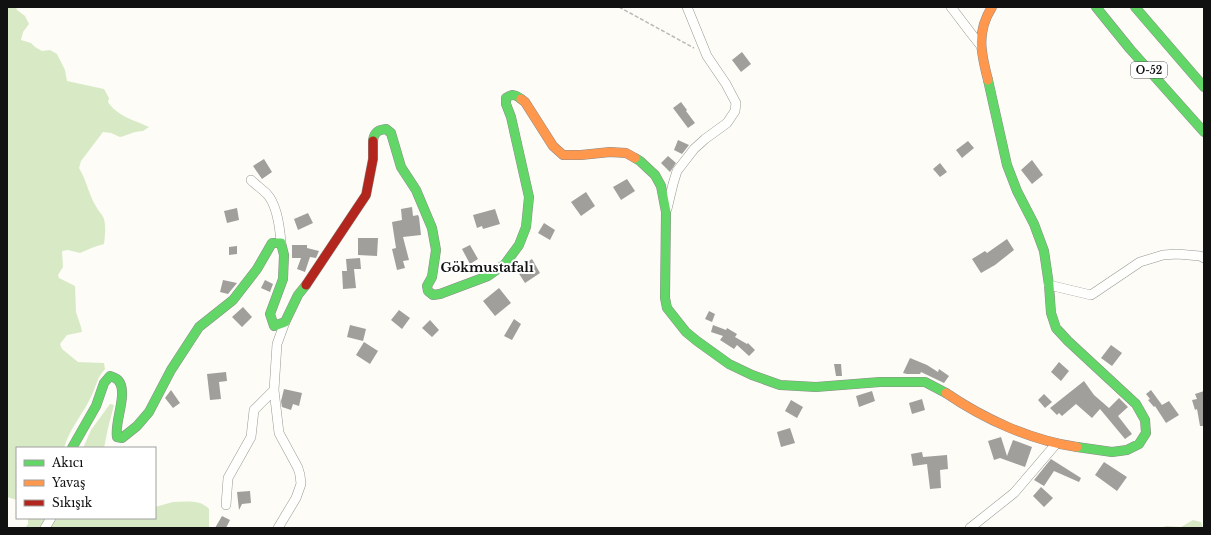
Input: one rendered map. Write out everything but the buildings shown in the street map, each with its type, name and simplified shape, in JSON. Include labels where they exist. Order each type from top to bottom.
[{"type":"main road","points":[[73,447],[96,406],[104,383],[110,376],[117,379],[120,383],[123,395],[115,433],[117,436],[122,438],[137,426],[159,395],[171,370],[198,327],[233,300],[258,269],[272,243],[281,243],[284,255],[283,279],[270,314],[274,326],[285,322],[298,295],[311,279],[366,195],[373,159],[374,135],[379,130],[386,129],[391,133],[401,167],[416,190],[432,228],[436,250],[432,276],[427,286],[428,291],[433,295],[440,294],[488,276],[505,264],[519,245],[526,227],[529,197],[511,117],[506,104],[506,98],[510,95],[516,95],[525,102],[553,146],[563,155],[610,152],[626,153],[640,161],[655,175],[661,186],[666,212],[665,298],[667,308],[686,332],[729,364],[752,375],[780,385],[816,387],[880,382],[925,382],[944,391],[968,408],[1030,436],[1056,444],[1112,452],[1127,450],[1139,444],[1146,433],[1145,420],[1136,404],[1056,328],[1051,313],[1044,251],[1034,224],[1016,191],[1007,165],[982,46],[982,32],[987,15],[992,7]]},
{"type":"main road","name":"O-52","points":[[1096,7],[1130,49],[1204,132]]},
{"type":"main road","name":"O-52","points":[[1134,7],[1204,86]]},
{"type":"street","points":[[666,212],[672,184],[677,171],[694,149],[727,123],[735,111],[736,103],[708,56],[688,7]]},
{"type":"street","points":[[951,7],[982,46]]},
{"type":"street","points":[[251,180],[269,196],[275,210],[280,229],[281,243]]},
{"type":"street","points":[[1049,285],[1091,295],[1140,262],[1163,255],[1177,254],[1200,256],[1204,258]]},
{"type":"street","points":[[278,528],[296,498],[301,484],[298,468],[279,433],[274,390],[277,344],[285,322]]},
{"type":"street","points":[[226,505],[228,478],[251,437],[254,410],[274,390]]},
{"type":"street","points":[[970,528],[1014,493],[1056,444]]},
{"type":"street","points":[[45,528],[50,519]]},
{"type":"path","points":[[619,7],[694,48]]},
{"type":"green space","points":[[7,7],[16,7],[17,10],[25,16],[29,24],[23,32],[21,40],[31,43],[42,51],[50,50],[57,54],[65,70],[67,81],[104,89],[109,98],[108,102],[116,111],[149,127],[143,131],[134,132],[120,137],[111,133],[103,132],[81,161],[79,168],[94,203],[104,219],[104,244],[80,253],[68,250],[62,251],[63,267],[58,275],[59,278],[75,286],[76,312],[82,332],[67,335],[60,344],[62,349],[78,362],[104,363],[105,369],[100,376],[87,405],[69,435],[64,447],[16,447],[16,500],[7,497]]},
{"type":"green space","points":[[110,404],[114,405],[104,447],[83,447],[91,430]]},
{"type":"green space","points":[[173,502],[197,502],[209,509],[209,528],[25,528],[28,524],[28,519],[156,519],[156,507]]},
{"type":"green space","points":[[1193,520],[1201,522],[1203,528],[1162,528],[1166,526],[1181,527]]},
{"type":"traffic: fast","points":[[1096,7],[1130,49],[1204,132]]},
{"type":"traffic: fast","points":[[1135,7],[1204,87]]},
{"type":"traffic: fast","points":[[988,80],[1007,165],[1017,191],[1034,224],[1044,251],[1051,313],[1056,328],[1136,404],[1145,420],[1146,433],[1139,444],[1127,450],[1112,452],[1077,447]]},
{"type":"traffic: fast","points":[[373,141],[374,135],[379,131],[386,129],[391,133],[401,167],[416,190],[432,228],[436,250],[432,277],[427,286],[428,291],[433,295],[440,294],[488,276],[505,264],[519,245],[526,227],[529,197],[511,117],[506,104],[506,98],[514,95],[521,99]]},
{"type":"traffic: fast","points":[[635,158],[655,175],[661,186],[666,212],[665,298],[667,308],[686,332],[697,341],[729,364],[752,375],[780,385],[816,387],[880,382],[925,382],[946,393]]},
{"type":"traffic: fast","points":[[73,447],[96,406],[104,383],[110,376],[118,380],[121,385],[122,392],[117,423],[117,437],[122,438],[137,426],[149,412],[171,370],[199,327],[233,300],[257,269],[272,243],[281,243],[284,255],[283,279],[270,314],[274,326],[285,322],[298,295],[306,285]]},
{"type":"traffic: slow","points":[[988,80],[983,61],[981,43],[984,25],[992,7]]},
{"type":"traffic: slow","points":[[521,99],[525,102],[553,146],[563,155],[610,152],[626,153],[635,158]]},
{"type":"traffic: slow","points":[[946,393],[976,412],[1009,428],[1043,440],[1077,447]]},
{"type":"traffic: jam","points":[[306,285],[366,195],[373,159],[373,141]]},
{"type":"district","name":"Gökmustafalı","points":[[487,267]]}]
